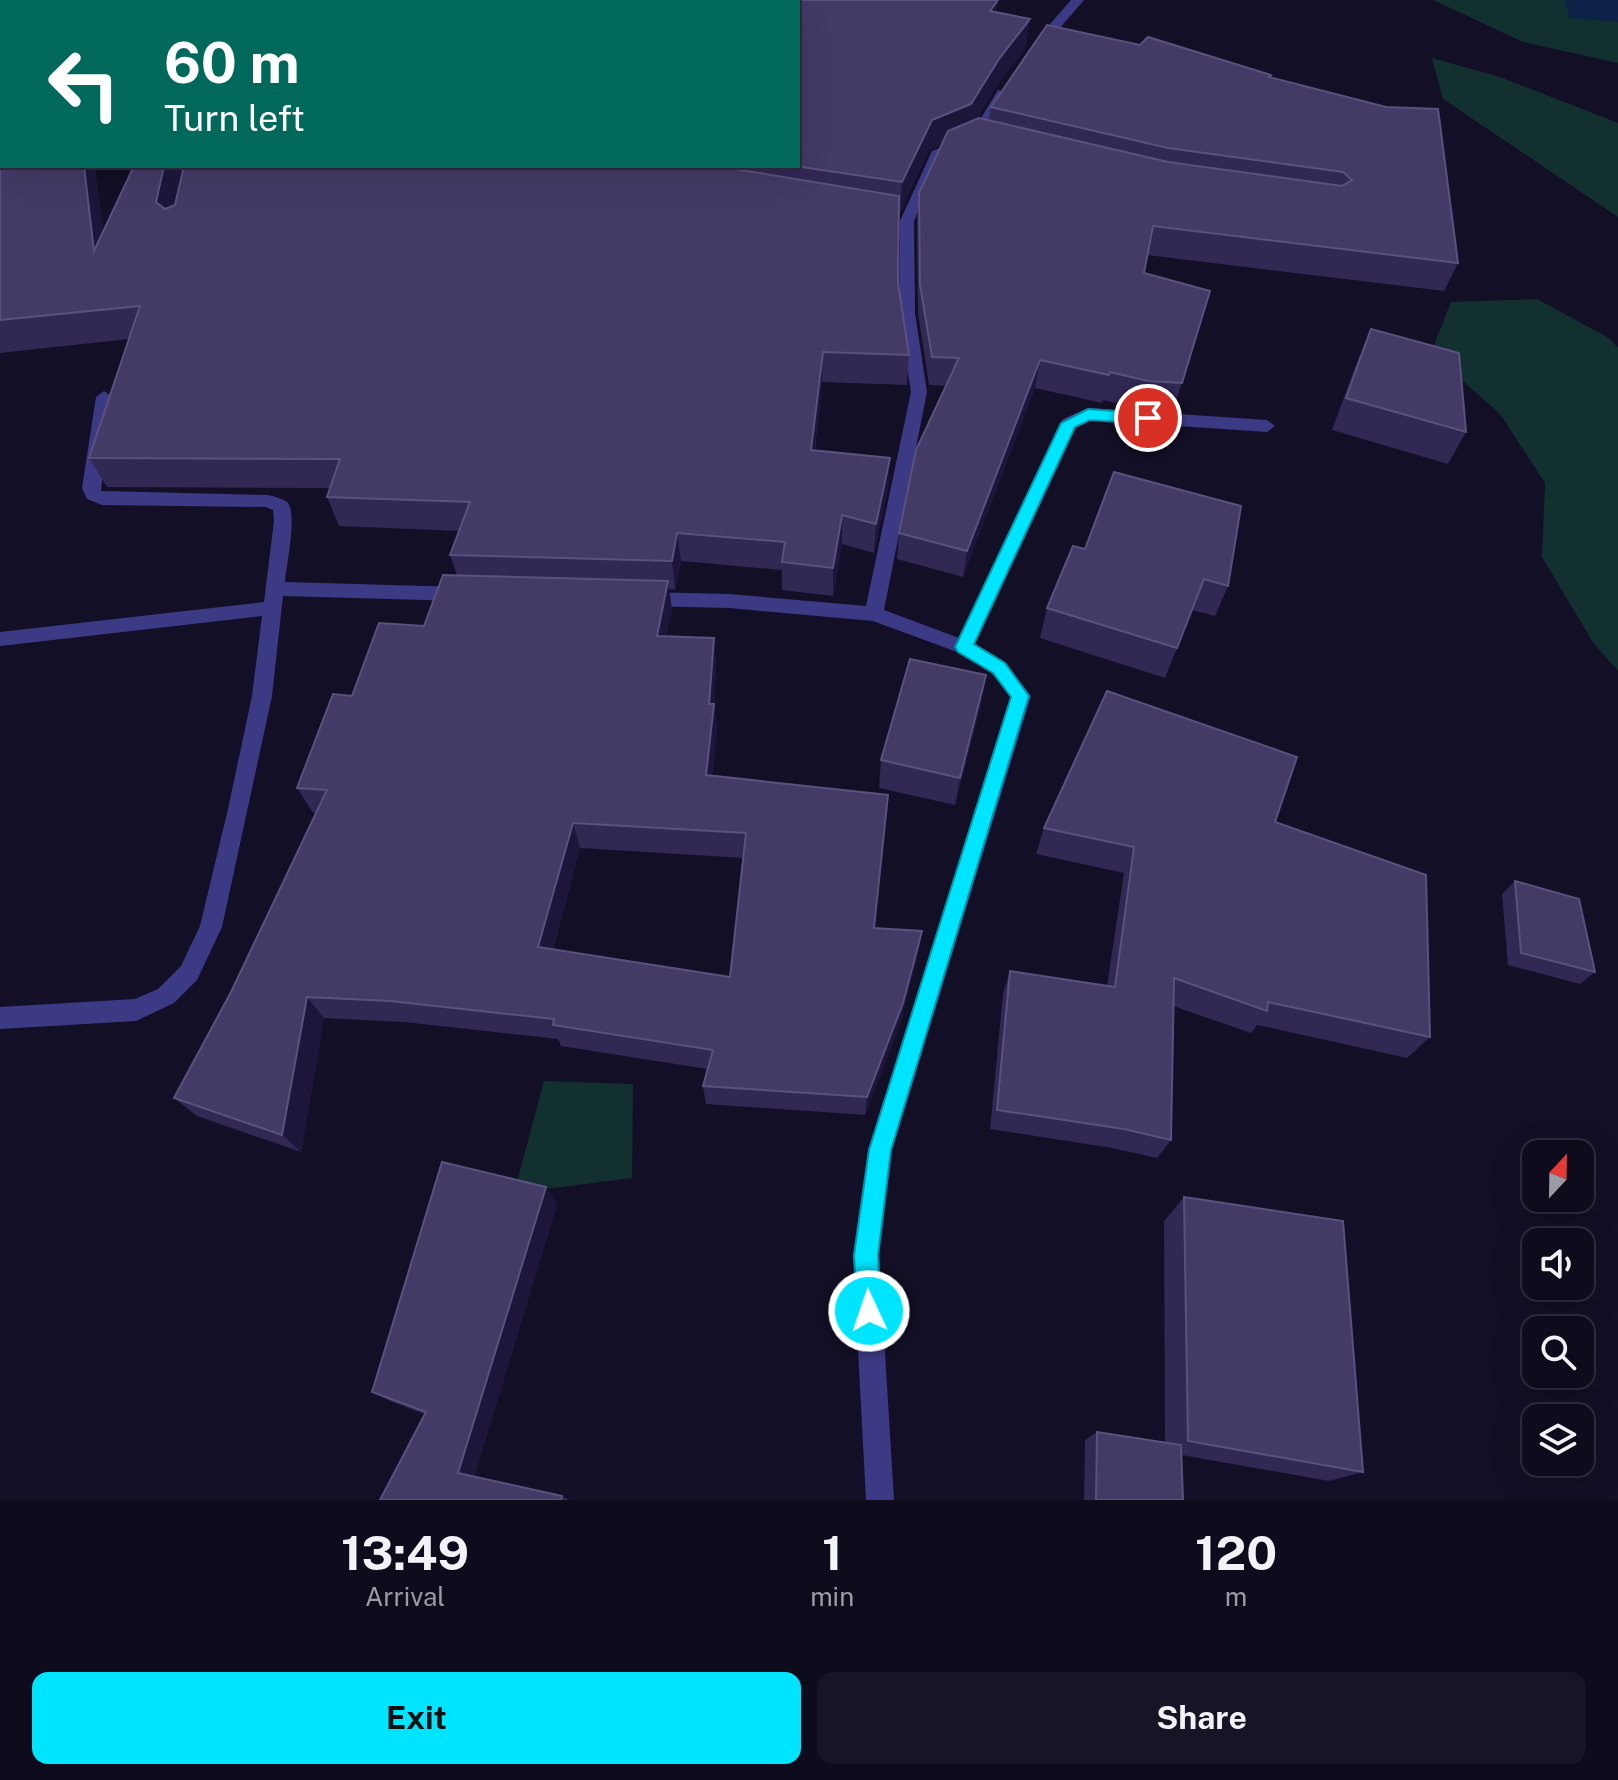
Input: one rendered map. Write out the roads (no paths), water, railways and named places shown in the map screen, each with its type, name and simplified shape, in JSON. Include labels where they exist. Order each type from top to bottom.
[{"type":"street","points":[[1032,55],[1078,0]]},
{"type":"street","points":[[874,614],[919,392],[907,313],[900,220],[937,154],[982,141],[1013,81]]},
{"type":"street","points":[[0,1018],[136,1010],[166,996],[189,973],[211,927],[262,696],[283,521],[281,507],[268,501],[102,499],[93,495],[91,488],[104,397]]},
{"type":"street","points":[[964,647],[1069,423],[1077,417],[1088,414],[1267,426]]},
{"type":"street","points":[[0,639],[274,598],[474,594]]},
{"type":"street","points":[[625,598],[729,601],[874,614],[964,647],[999,668],[1021,696],[880,1150],[866,1255],[880,1500]]},
{"type":"water","points":[[1565,0],[1618,0],[1618,22],[1569,18]]}]
